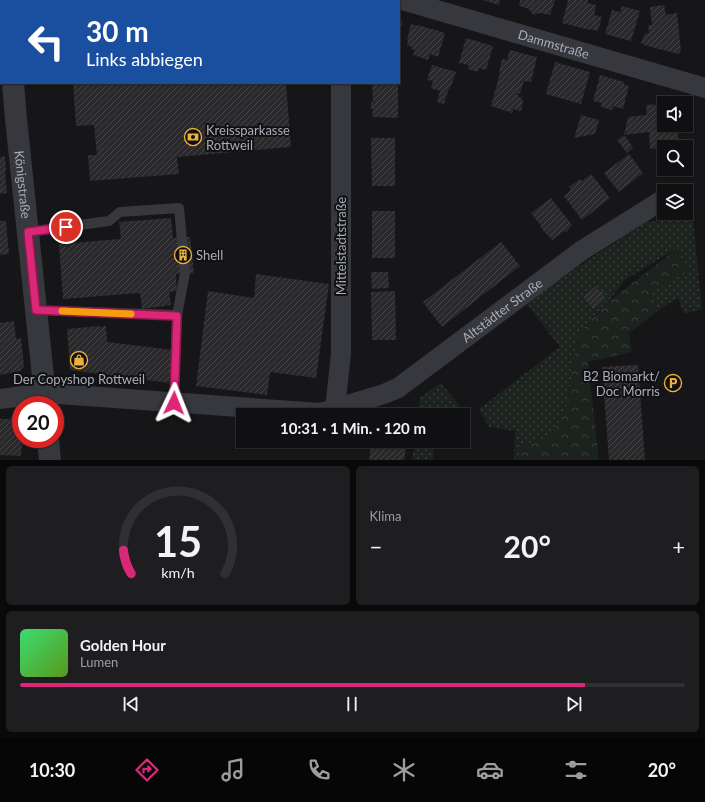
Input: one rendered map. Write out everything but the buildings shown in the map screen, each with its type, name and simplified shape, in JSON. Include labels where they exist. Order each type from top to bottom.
[{"type":"street","name":"Dammstraße","points":[[402,0],[705,88]]},
{"type":"street","name":"Königstraße","points":[[13,84],[45,396]]},
{"type":"street","name":"Mittelstadtstraße","points":[[334,408],[341,354],[341,84]]},
{"type":"street","name":"Altstädter Straße","points":[[334,408],[384,394],[398,388],[581,251],[657,204]]},
{"type":"street","name":"Altstädter Straße","points":[[0,399],[12,399]]},
{"type":"street","name":"Altstädter Straße","points":[[64,400],[174,403],[247,408]]},
{"type":"street","points":[[49,448],[50,460]]},
{"type":"lane","points":[[28,232],[109,221],[120,212],[179,208],[185,273],[177,316],[174,403]]},
{"type":"lane","points":[[36,310],[177,316]]},
{"type":"green space","points":[[693,219],[702,309],[684,314],[678,298],[659,310],[650,292],[689,271],[679,247],[625,280],[608,302],[578,334],[566,411],[549,437],[521,446],[520,460],[514,460],[515,431],[489,427],[479,409],[560,347],[525,302],[646,222]]},
{"type":"green space","points":[[679,247],[689,271],[650,292],[659,310],[629,333],[632,352],[588,362],[599,460],[520,460],[520,446],[549,437],[566,411],[578,334],[608,302]]},
{"type":"green space","points":[[441,383],[461,408],[419,408],[420,397]]},
{"type":"green space","points":[[414,448],[434,448],[433,460],[412,460]]},
{"type":"slow traffic","points":[[62,311],[131,314]]},
{"type":"place","name":"Kreissparkasse Rottweil","points":[[193,137]]},
{"type":"place","name":"Shell","points":[[183,255]]},
{"type":"place","name":"Der Copyshop Rottweil","points":[[79,360]]},
{"type":"place","name":"B2 Biomarkt/ Doc Morris","points":[[673,383]]},
{"type":"route","points":[[66,227],[28,232],[36,310],[177,316],[174,403]]}]
